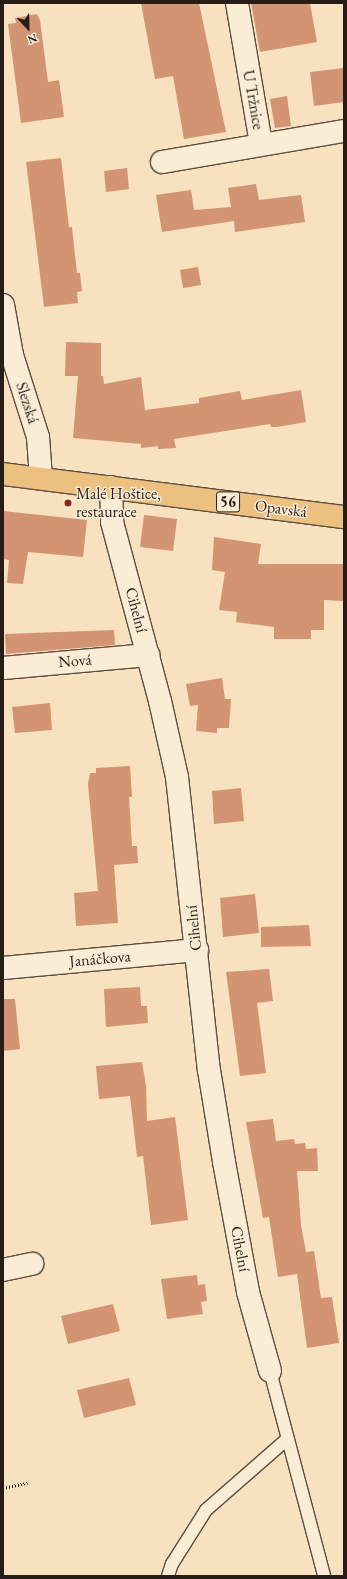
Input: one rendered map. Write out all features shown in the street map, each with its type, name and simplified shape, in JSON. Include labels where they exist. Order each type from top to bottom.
[{"type":"main road","name":"Opavská","points":[[3,474],[344,517]]},
{"type":"street","name":"U Tržnice","points":[[162,162],[261,144],[237,3]]},
{"type":"street","points":[[261,144],[344,131]]},
{"type":"street","name":"Slezská","points":[[3,305],[12,355],[38,437],[41,478]]},
{"type":"street","name":"Cihelní","points":[[111,487],[112,522],[148,655],[177,778],[209,1070],[231,1206],[248,1292],[270,1371]]},
{"type":"street","name":"Nová","points":[[3,668],[148,655]]},
{"type":"street","name":"Janáčkova","points":[[3,968],[197,950]]},
{"type":"street","points":[[3,1270],[32,1264]]},
{"type":"lane","points":[[270,1371],[286,1440],[324,1576]]},
{"type":"lane","points":[[161,1576],[172,1564],[206,1510],[286,1440]]},
{"type":"lane","points":[[168,1576],[172,1564]]},
{"type":"path","points":[[3,1488],[27,1482]]},
{"type":"building","points":[[141,3],[199,3],[226,132],[184,139],[173,76],[155,79]]},
{"type":"building","points":[[251,3],[310,3],[317,42],[260,52]]},
{"type":"building","points":[[37,14],[40,20],[48,82],[59,80],[64,117],[21,123],[8,24],[16,23],[15,18]]},
{"type":"building","points":[[344,68],[344,102],[314,106],[310,72]]},
{"type":"building","points":[[287,96],[291,126],[275,128],[270,99]]},
{"type":"building","points":[[61,158],[69,227],[72,227],[77,273],[80,273],[82,291],[77,292],[78,303],[44,307],[26,162]]},
{"type":"building","points":[[127,168],[129,189],[106,192],[104,171]]},
{"type":"building","points":[[256,184],[259,200],[301,195],[305,222],[235,232],[234,221],[162,232],[156,195],[191,190],[194,210],[231,207],[228,188]]},
{"type":"building","points":[[198,267],[201,285],[183,288],[180,270]]},
{"type":"building","points":[[66,342],[101,343],[101,376],[103,376],[104,384],[141,377],[145,410],[199,403],[199,398],[240,391],[242,400],[301,390],[306,422],[277,427],[271,427],[270,424],[174,439],[176,448],[158,449],[158,446],[141,448],[141,444],[73,438],[78,376],[65,376]]},
{"type":"building","points":[[3,511],[87,520],[83,557],[28,552],[23,584],[7,583],[9,560],[3,559]]},
{"type":"building","points":[[144,515],[177,519],[173,551],[140,547]]},
{"type":"building","points":[[214,537],[261,544],[258,564],[344,564],[344,601],[324,600],[324,630],[311,630],[311,639],[274,639],[274,627],[236,622],[237,612],[219,610],[225,572],[212,570]]},
{"type":"building","points":[[114,630],[115,645],[6,654],[5,634]]},
{"type":"building","points":[[222,678],[225,699],[231,699],[229,728],[217,728],[217,733],[196,731],[198,705],[190,706],[186,684]]},
{"type":"building","points":[[50,703],[52,730],[15,733],[12,707]]},
{"type":"building","points":[[130,766],[132,797],[129,797],[132,846],[137,846],[138,863],[114,865],[118,923],[76,926],[74,893],[98,891],[88,784],[90,773],[96,773],[96,768]]},
{"type":"building","points":[[241,788],[244,821],[214,824],[212,791]]},
{"type":"building","points":[[255,894],[259,933],[223,937],[220,898]]},
{"type":"building","points":[[309,925],[311,946],[261,947],[261,927]]},
{"type":"building","points":[[269,969],[273,1001],[257,1003],[266,1073],[240,1076],[226,972]]},
{"type":"building","points":[[140,987],[141,1006],[147,1006],[148,1023],[106,1027],[104,989]]},
{"type":"building","points":[[3,999],[15,999],[20,1049],[3,1051]]},
{"type":"building","points":[[142,1062],[146,1086],[147,1121],[175,1117],[188,1220],[151,1225],[143,1156],[137,1157],[130,1096],[99,1099],[96,1066]]},
{"type":"building","points":[[273,1119],[276,1141],[294,1139],[295,1144],[305,1143],[306,1149],[317,1148],[318,1171],[297,1171],[301,1225],[306,1252],[314,1251],[321,1298],[332,1297],[339,1343],[307,1348],[297,1274],[278,1277],[269,1217],[263,1218],[246,1122]]},
{"type":"building","points":[[197,1275],[198,1285],[205,1284],[207,1301],[201,1302],[203,1314],[167,1319],[161,1279]]},
{"type":"building","points":[[113,1304],[120,1331],[68,1344],[61,1316]]},
{"type":"building","points":[[129,1378],[136,1405],[84,1418],[77,1390]]},
{"type":"place","name":"Malé Hoštice, restaurace","points":[[68,503]]}]
